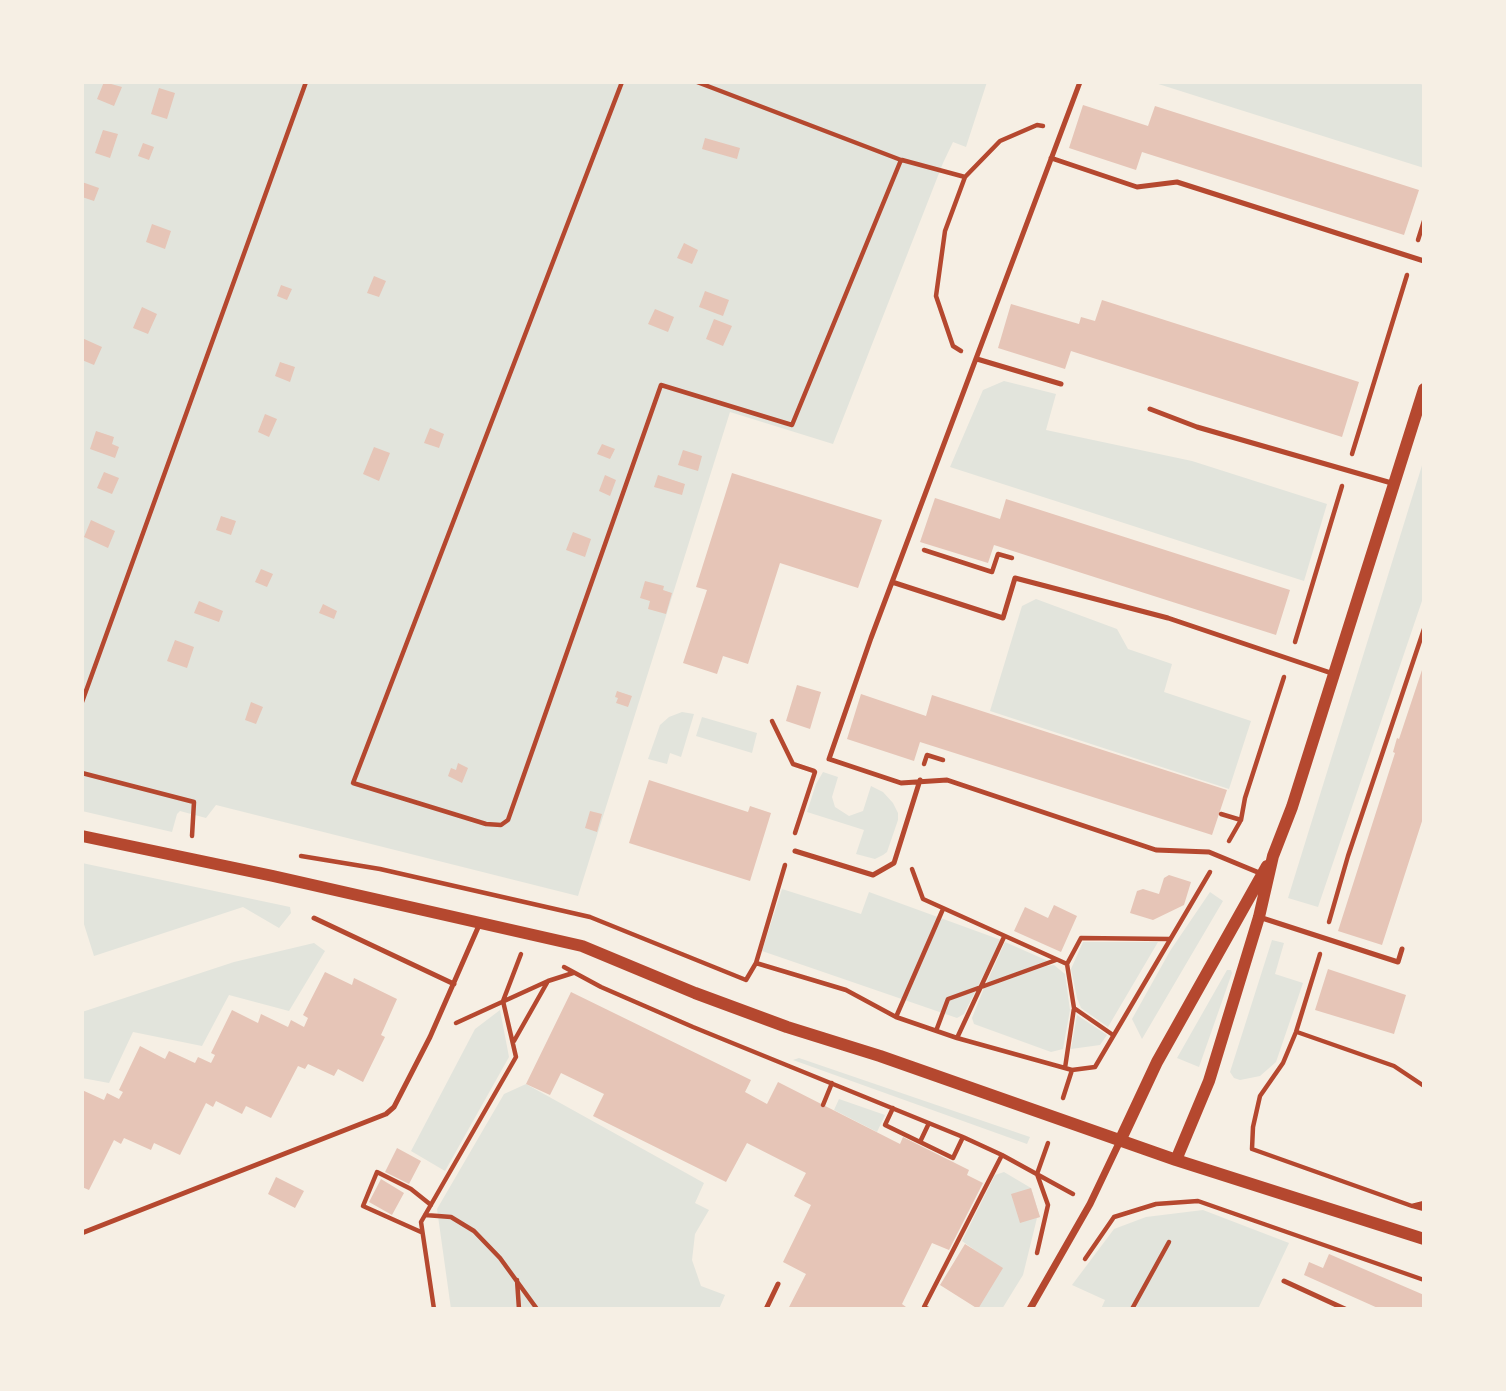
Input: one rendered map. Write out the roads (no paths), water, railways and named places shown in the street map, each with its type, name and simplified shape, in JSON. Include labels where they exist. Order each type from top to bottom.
[{"type":"street","points":[[1176,1160],[1209,1081],[1259,918],[1273,856],[1292,807],[1424,389]]},
{"type":"street","points":[[82,836],[582,946],[695,993],[787,1027],[880,1056],[1176,1160],[1424,1239]]},
{"type":"street","points":[[1030,1309],[1090,1204],[1157,1062],[1273,856]]},
{"type":"lane","points":[[1080,82],[870,638],[829,759],[901,783],[947,780],[1156,850],[1209,852],[1262,874]]},
{"type":"lane","points":[[1051,158],[1137,187],[1177,182],[1424,261]]},
{"type":"lane","points":[[977,359],[1061,384]]},
{"type":"lane","points":[[1150,409],[1197,427],[1395,484]]},
{"type":"lane","points":[[892,582],[1003,618],[1015,578],[1168,618],[1334,674]]},
{"type":"lane","points":[[795,851],[873,875],[894,863],[920,780]]},
{"type":"lane","points":[[1259,918],[1398,962],[1402,949]]},
{"type":"lane","points":[[314,919],[454,984]]},
{"type":"lane","points":[[82,1233],[386,1114],[394,1107],[435,1026],[480,923]]},
{"type":"lane","points":[[1284,1281],[1345,1309]]},
{"type":"lane","points":[[766,1309],[778,1284]]}]
